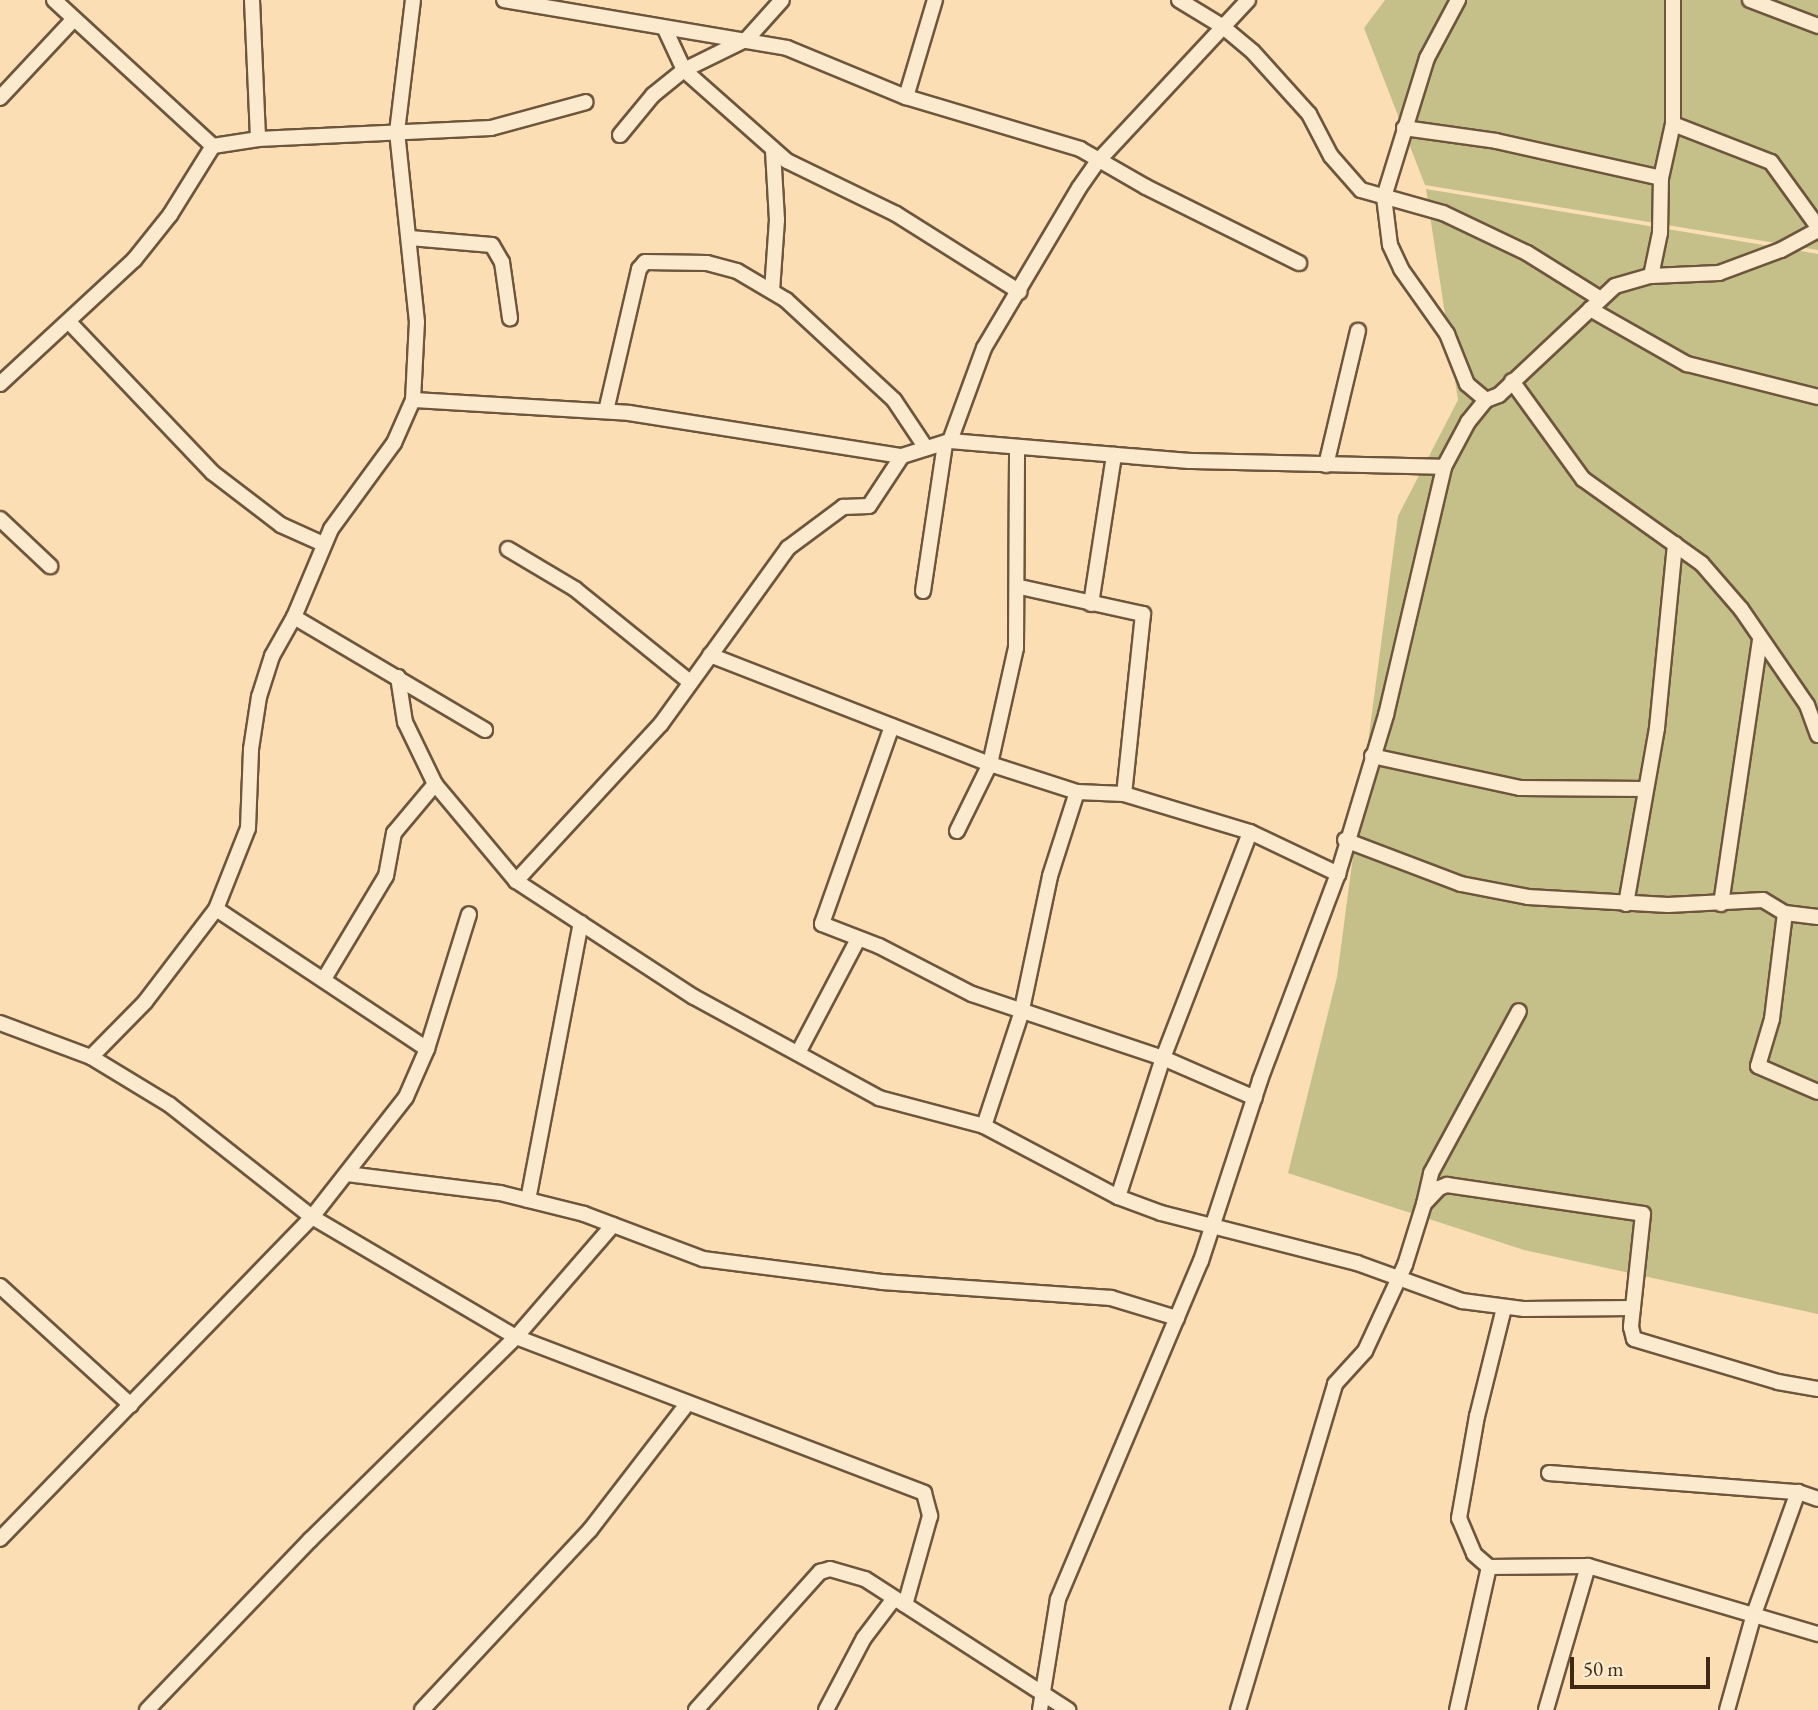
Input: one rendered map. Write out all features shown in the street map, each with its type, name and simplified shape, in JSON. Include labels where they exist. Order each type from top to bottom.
[{"type":"street","points":[[54,0],[213,146]]},
{"type":"street","points":[[253,0],[258,139]]},
{"type":"street","points":[[91,1057],[145,1002],[216,909],[248,828],[251,749],[259,697],[272,656],[295,617],[323,544],[394,443],[413,400],[417,322],[397,132],[413,0]]},
{"type":"street","points":[[504,0],[665,29],[747,39],[787,48],[906,97],[1059,141],[1298,263]]},
{"type":"street","points":[[620,135],[653,95],[684,70],[747,39],[782,0]]},
{"type":"street","points":[[906,97],[935,0]]},
{"type":"street","points":[[1179,0],[1222,26],[1301,105],[1331,156],[1361,190],[1443,213],[1527,253],[1595,303],[1687,364],[1818,397]]},
{"type":"street","points":[[923,591],[947,442],[984,348],[1098,161],[1248,0]]},
{"type":"street","points":[[1458,0],[1427,58],[1384,197],[1390,245],[1401,269],[1447,334],[1467,384],[1486,400]]},
{"type":"street","points":[[1651,276],[1660,233],[1661,178],[1672,124],[1673,0]]},
{"type":"street","points":[[1750,0],[1818,26]]},
{"type":"street","points":[[0,98],[74,19]]},
{"type":"street","points":[[665,29],[684,70],[773,150],[895,214],[1020,292]]},
{"type":"street","points":[[0,384],[134,260],[170,215],[213,146],[258,139],[491,128],[586,102]]},
{"type":"street","points":[[1040,1710],[1039,1692],[1058,1599],[1213,1228],[1255,1098],[1338,874],[1345,840],[1386,715],[1444,467],[1468,422],[1486,400],[1512,381],[1615,286],[1651,276],[1719,273],[1781,250],[1818,229],[1771,162],[1672,124]]},
{"type":"street","points":[[1404,128],[1496,141],[1661,178]]},
{"type":"street","points":[[772,291],[777,220],[773,150]]},
{"type":"street","points":[[410,238],[492,245],[502,262],[510,318]]},
{"type":"street","points":[[606,411],[633,287],[645,262],[707,263],[737,271],[772,291],[875,380],[894,400],[926,449]]},
{"type":"street","points":[[69,323],[213,473],[281,525],[323,544]]},
{"type":"street","points":[[1326,465],[1358,331]]},
{"type":"street","points":[[1512,381],[1583,480],[1622,511],[1702,564],[1760,639],[1801,702],[1818,734]]},
{"type":"street","points":[[413,400],[606,411],[902,456],[947,442],[1114,455],[1326,465],[1444,467]]},
{"type":"street","points":[[957,831],[990,764],[1016,648],[1020,587],[1015,511],[1017,447]]},
{"type":"street","points":[[1091,604],[1114,455]]},
{"type":"street","points":[[516,881],[661,724],[788,548],[843,507],[869,506],[902,456]]},
{"type":"street","points":[[0,519],[50,566]]},
{"type":"street","points":[[1626,904],[1657,728],[1675,544]]},
{"type":"street","points":[[508,549],[575,589],[690,682]]},
{"type":"street","points":[[1020,587],[1143,614],[1124,794]]},
{"type":"street","points":[[295,617],[485,730]]},
{"type":"street","points":[[1721,904],[1760,639]]},
{"type":"street","points":[[710,655],[990,764],[1077,792],[1124,794],[1250,832],[1338,874]]},
{"type":"street","points":[[398,677],[405,722],[435,784],[516,881],[694,997],[879,1098],[984,1126],[1118,1196],[1213,1228],[1400,1276],[1462,1301],[1504,1308],[1633,1308]]},
{"type":"street","points":[[1801,702],[1818,695]]},
{"type":"street","points":[[892,726],[822,924],[1021,1014],[1163,1058],[1255,1098]]},
{"type":"street","points":[[1372,756],[1520,788],[1645,789]]},
{"type":"street","points":[[324,979],[386,876],[394,832],[435,784]]},
{"type":"street","points":[[984,1126],[1021,1014],[1050,876],[1077,792]]},
{"type":"street","points":[[1118,1196],[1163,1058],[1250,832]]},
{"type":"street","points":[[1345,840],[1461,884],[1528,897],[1626,904],[1721,904],[1763,900],[1784,913],[1818,918]]},
{"type":"street","points":[[216,909],[428,1049]]},
{"type":"street","points":[[1784,913],[1772,1020],[1758,1066],[1818,1093]]},
{"type":"street","points":[[0,1539],[312,1217],[406,1097],[428,1049],[469,914]]},
{"type":"street","points":[[528,1200],[581,923]]},
{"type":"street","points":[[798,1053],[858,939]]},
{"type":"street","points":[[1238,1710],[1335,1384],[1365,1351],[1400,1276],[1432,1174],[1519,1011]]},
{"type":"street","points":[[0,1023],[91,1057],[170,1105],[312,1217],[516,1337],[687,1404],[761,1427],[924,1493],[930,1516],[899,1602],[864,1639],[827,1710]]},
{"type":"street","points":[[346,1174],[528,1200],[613,1224],[703,1259],[882,1282],[1111,1297],[1177,1318]]},
{"type":"street","points":[[1432,1174],[1447,1185],[1643,1214],[1633,1308],[1634,1339],[1652,1348],[1818,1389]]},
{"type":"street","points":[[1424,1204],[1447,1185]]},
{"type":"street","points":[[147,1710],[320,1531],[516,1337],[613,1224]]},
{"type":"street","points":[[0,1286],[131,1405]]},
{"type":"street","points":[[1504,1308],[1477,1416],[1459,1518],[1475,1554],[1489,1567],[1588,1566],[1818,1634]]},
{"type":"street","points":[[422,1710],[590,1530],[687,1404]]},
{"type":"street","points":[[1549,1473],[1798,1492],[1818,1499]]},
{"type":"street","points":[[1727,1710],[1754,1614],[1798,1492]]},
{"type":"street","points":[[1546,1710],[1588,1566]]},
{"type":"street","points":[[1457,1710],[1489,1567]]},
{"type":"street","points":[[696,1710],[821,1573],[830,1569],[865,1579],[1068,1710]]},
{"type":"shaded area","points":[[1385,0],[1818,0],[1818,250],[1425,185],[1364,28]]},
{"type":"shaded area","points":[[1426,189],[1818,254],[1818,1314],[1524,1250],[1288,1173],[1337,977],[1398,516],[1458,400]]}]
